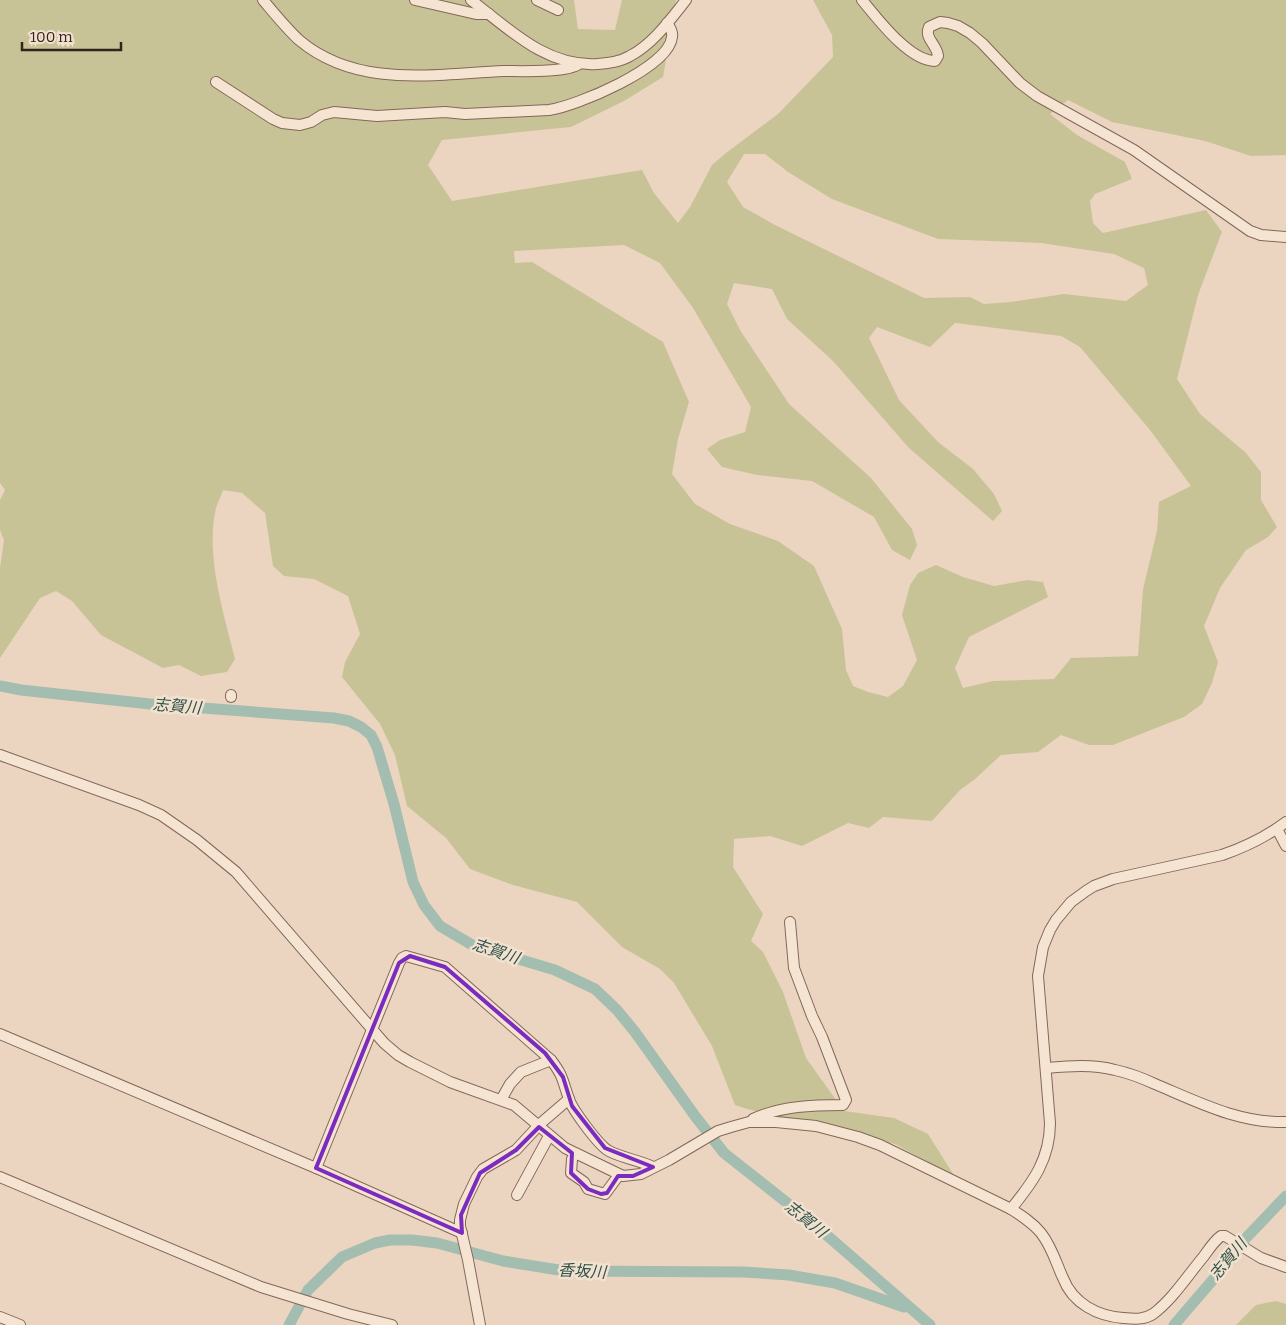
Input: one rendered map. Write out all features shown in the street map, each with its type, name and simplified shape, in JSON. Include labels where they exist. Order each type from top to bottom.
[{"type":"street","points":[[263,0],[298,39],[316,52],[336,62],[374,74],[406,76],[550,70],[574,68],[579,64]]},
{"type":"street","points":[[415,0],[476,14],[489,14]]},
{"type":"street","points":[[471,0],[537,50],[555,59],[579,64],[609,63],[630,56],[647,44],[686,0]]},
{"type":"street","points":[[537,0],[558,10]]},
{"type":"street","points":[[862,0],[910,51],[930,61],[935,61],[938,51],[928,37],[927,31],[929,27],[940,22],[958,26],[982,43],[1020,83],[1046,103],[1134,150],[1250,231],[1261,235],[1286,236]]},
{"type":"street","points":[[216,82],[273,120],[291,125],[311,122],[322,115],[334,112],[377,116],[549,110],[583,101],[621,83],[661,56],[672,39],[671,29],[667,23]]},
{"type":"street","points":[[0,755],[61,775],[161,815],[197,840],[236,872],[393,1051],[410,1062],[450,1082],[501,1100],[517,1108],[564,1148],[619,1174],[633,1176],[731,1126],[749,1122],[816,1126],[858,1137],[880,1146],[1024,1217],[1042,1234],[1053,1254],[1063,1281],[1079,1301],[1098,1313],[1115,1317],[1144,1318],[1154,1313],[1168,1300],[1218,1238],[1223,1236],[1268,1262],[1286,1268]]},
{"type":"street","points":[[1011,1210],[1034,1178],[1048,1147],[1050,1123],[1038,986],[1040,956],[1050,930],[1062,912],[1071,902],[1086,891],[1103,882],[1222,855],[1255,842],[1286,822]]},
{"type":"street","points":[[1277,829],[1286,846]]},
{"type":"street","points":[[749,1122],[779,1110],[812,1104],[843,1105],[846,1100],[794,968],[790,922]]},
{"type":"street","points":[[316,1168],[399,963],[406,956],[445,967],[551,1060],[563,1077],[569,1099],[592,1134],[605,1148],[611,1152],[644,1162],[653,1167]]},
{"type":"street","points":[[0,1034],[316,1168],[463,1234]]},
{"type":"street","points":[[501,1100],[510,1084],[521,1072],[551,1060]]},
{"type":"street","points":[[1046,1068],[1082,1067],[1115,1070],[1137,1076],[1207,1107],[1226,1113],[1254,1120],[1286,1122]]},
{"type":"street","points":[[480,1325],[463,1234],[459,1223],[468,1195],[482,1169],[516,1150],[569,1099]]},
{"type":"street","points":[[517,1196],[548,1136]]},
{"type":"street","points":[[575,1154],[572,1159],[572,1173],[584,1182],[588,1189],[605,1194],[619,1174]]},
{"type":"street","points":[[0,1177],[261,1287],[319,1306],[392,1325]]},
{"type":"street","points":[[0,1317],[20,1325]]},
{"type":"highlighted area","points":[[410,956],[445,967],[545,1053],[563,1077],[572,1106],[605,1148],[653,1167],[633,1176],[618,1176],[607,1193],[601,1194],[588,1189],[571,1173],[572,1153],[539,1127],[516,1150],[480,1173],[461,1215],[462,1233],[316,1168],[399,963]]},
{"type":"shaded area","points":[[0,0],[574,0],[578,29],[615,30],[622,0],[676,0],[663,77],[624,101],[571,127],[442,140],[428,165],[452,201],[642,170],[654,193],[678,223],[690,207],[712,165],[778,114],[833,57],[832,35],[813,0],[1286,0],[1286,155],[1251,156],[1205,141],[1112,122],[1068,100],[1050,114],[1077,135],[1125,162],[1132,179],[1095,194],[1090,201],[1093,223],[1103,233],[1206,210],[1222,232],[1198,295],[1177,379],[1200,414],[1246,453],[1261,472],[1261,500],[1277,527],[1268,537],[1246,550],[1220,588],[1204,626],[1218,662],[1212,683],[1202,704],[1184,717],[1113,745],[1089,745],[1061,735],[1038,752],[1001,755],[960,790],[932,821],[883,817],[869,828],[848,823],[802,846],[770,836],[734,839],[733,867],[763,914],[751,941],[763,952],[783,992],[806,1058],[844,1111],[894,1118],[928,1134],[955,1177],[895,1144],[735,1105],[712,1046],[674,983],[660,969],[622,947],[577,902],[513,885],[470,869],[446,838],[407,806],[395,755],[380,724],[342,677],[345,662],[360,634],[348,596],[314,579],[284,576],[273,566],[265,513],[242,493],[223,490],[216,508],[213,526],[214,565],[217,584],[235,659],[227,672],[201,676],[179,665],[163,668],[101,635],[72,601],[56,591],[40,598],[0,658],[0,568],[4,540],[0,530],[0,500],[5,490],[0,483]],"holes":[[[744,154],[765,154],[788,172],[832,199],[938,239],[1041,243],[1114,254],[1144,268],[1148,285],[1126,301],[1064,294],[984,304],[970,297],[924,298],[775,225],[743,207],[727,182]],[[624,245],[660,263],[693,308],[751,407],[745,432],[720,440],[707,449],[722,467],[757,475],[812,481],[874,517],[892,550],[910,560],[917,545],[912,529],[871,478],[789,404],[740,330],[727,304],[734,283],[772,289],[787,319],[833,361],[909,448],[993,521],[1002,511],[994,494],[973,469],[938,442],[899,400],[869,338],[877,327],[930,347],[955,323],[1061,336],[1080,347],[1150,430],[1191,486],[1159,502],[1157,531],[1143,589],[1138,656],[1071,658],[1054,679],[993,681],[963,688],[955,668],[969,637],[1048,597],[1043,582],[1027,580],[994,586],[963,577],[936,565],[918,573],[910,585],[902,615],[917,660],[903,686],[888,697],[853,686],[846,670],[842,629],[814,566],[778,541],[730,524],[695,504],[672,474],[678,439],[689,402],[663,342],[532,262],[515,263],[514,251]]]},
{"type":"shaded area","points":[[1276,1301],[1286,1304],[1286,1325],[1236,1325],[1256,1305]]},
{"type":"waterway","name":"志賀川","points":[[0,686],[150,704],[334,718],[349,721],[361,727],[371,735],[377,747],[394,804],[413,882],[424,905],[440,926],[474,946],[555,970],[595,989],[617,1010],[635,1032],[724,1153],[814,1224],[930,1325]]},
{"type":"waterway","name":"志賀川","points":[[1174,1325],[1229,1261],[1245,1239],[1286,1196]]},
{"type":"waterway","name":"香坂川","points":[[289,1325],[308,1290],[342,1257],[375,1243],[390,1240],[437,1243],[503,1261],[565,1271],[744,1272],[789,1275],[835,1283],[904,1307]]}]
